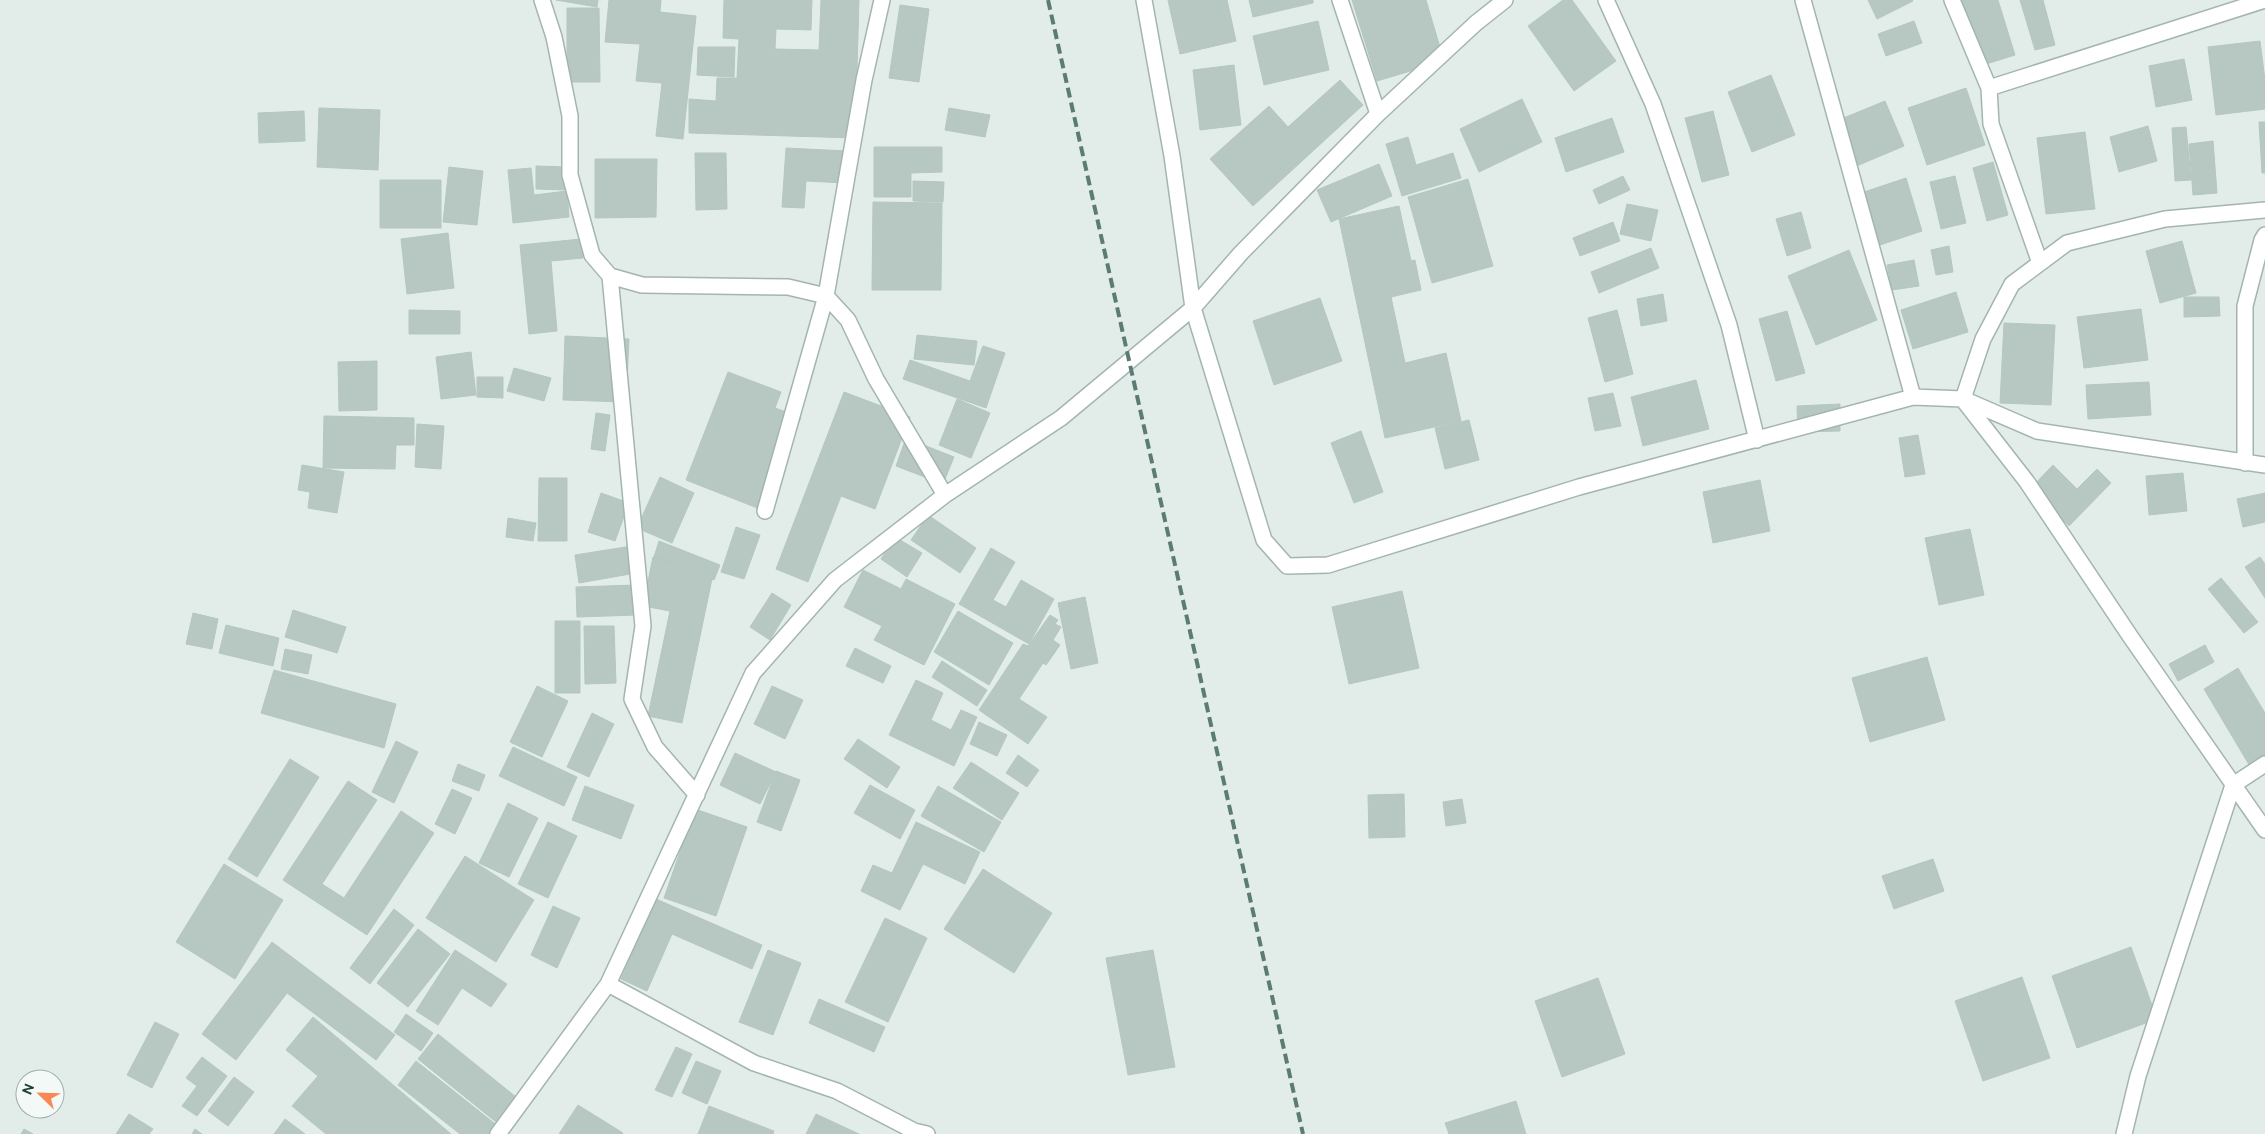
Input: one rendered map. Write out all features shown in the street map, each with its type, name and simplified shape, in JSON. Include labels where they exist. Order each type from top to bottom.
[{"type":"street","points":[[542,0],[554,37],[570,116],[570,175],[592,255],[610,276],[642,285],[788,287],[826,296],[848,320],[876,379],[945,495]]},
{"type":"street","points":[[765,511],[826,296],[864,80],[882,0]]},
{"type":"street","points":[[1144,0],[1172,156],[1193,308],[1264,540],[1288,566],[1328,565],[1579,488],[1913,397],[1963,399],[2037,431],[2265,465]]},
{"type":"street","points":[[1340,0],[1378,114]]},
{"type":"street","points":[[498,1134],[608,984],[753,673],[835,580],[945,495],[1061,418],[1193,308],[1241,253],[1378,114],[1476,23],[1505,0]]},
{"type":"street","points":[[1606,0],[1653,104],[1729,325],[1758,440]]},
{"type":"street","points":[[1803,0],[1913,397]]},
{"type":"street","points":[[1952,0],[1989,88],[1990,124],[2040,263]]},
{"type":"street","points":[[1989,88],[2265,0]]},
{"type":"street","points":[[1963,399],[1983,339],[2012,284],[2067,243],[2165,219],[2265,210]]},
{"type":"street","points":[[2245,462],[2245,306],[2262,240],[2265,235]]},
{"type":"street","points":[[610,276],[643,626],[632,699],[655,747],[697,795]]},
{"type":"street","points":[[1963,399],[2027,482],[2130,636],[2265,830]]},
{"type":"street","points":[[2124,1134],[2138,1076],[2233,785],[2265,764]]},
{"type":"street","points":[[608,984],[754,1063],[837,1090],[914,1131],[927,1134]]},
{"type":"building","points":[[556,0],[598,0],[597,7]]},
{"type":"building","points":[[609,0],[661,0],[660,12],[696,16],[683,139],[656,136],[662,83],[636,81],[640,44],[605,42]]},
{"type":"building","points":[[724,0],[812,0],[811,30],[776,29],[775,49],[819,50],[821,0],[859,0],[855,138],[689,133],[689,99],[716,101],[717,78],[737,78],[739,39],[723,38]]},
{"type":"building","points":[[1168,0],[1227,0],[1236,41],[1180,54]]},
{"type":"building","points":[[1249,0],[1313,0],[1313,3],[1253,17]]},
{"type":"building","points":[[1352,0],[1426,0],[1444,61],[1377,81]]},
{"type":"building","points":[[1563,0],[1572,0],[1616,61],[1574,91],[1528,26]]},
{"type":"building","points":[[1868,0],[1912,0],[1913,1],[1877,19]]},
{"type":"building","points":[[1962,0],[1998,0],[2015,55],[1983,65]]},
{"type":"building","points":[[2020,0],[2043,0],[2055,45],[2035,50]]},
{"type":"building","points":[[900,5],[929,9],[919,82],[889,78]]},
{"type":"building","points":[[567,8],[599,8],[600,82],[567,82]]},
{"type":"building","points":[[1318,21],[1329,70],[1264,85],[1253,36]]},
{"type":"building","points":[[1914,21],[1922,43],[1886,56],[1878,34]]},
{"type":"building","points":[[2260,41],[2265,80],[2265,109],[2216,115],[2208,47]]},
{"type":"building","points":[[698,47],[735,47],[734,77],[697,75]]},
{"type":"building","points":[[2184,59],[2192,100],[2156,107],[2149,66]]},
{"type":"building","points":[[1234,65],[1241,125],[1200,130],[1193,70]]},
{"type":"building","points":[[1771,75],[1795,135],[1752,152],[1728,92]]},
{"type":"building","points":[[1340,80],[1363,105],[1253,206],[1210,159],[1269,106],[1288,127]]},
{"type":"building","points":[[1966,88],[1985,145],[1927,165],[1908,108]]},
{"type":"building","points":[[1522,99],[1542,142],[1479,172],[1460,129]]},
{"type":"building","points":[[1885,101],[1904,146],[1847,170],[1829,124]]},
{"type":"building","points":[[319,108],[380,110],[378,170],[317,167]]},
{"type":"building","points":[[949,108],[990,115],[985,137],[945,130]]},
{"type":"building","points":[[304,111],[305,141],[259,143],[258,113]]},
{"type":"building","points":[[1713,111],[1729,175],[1702,182],[1685,118]]},
{"type":"building","points":[[1612,118],[1624,152],[1566,172],[1555,138]]},
{"type":"building","points":[[2259,122],[2265,122],[2265,173],[2262,173]]},
{"type":"building","points":[[2148,126],[2157,161],[2119,172],[2110,137]]},
{"type":"building","points":[[2186,127],[2191,180],[2175,181],[2172,128]]},
{"type":"building","points":[[2085,132],[2095,209],[2046,214],[2037,138]]},
{"type":"building","points":[[1408,137],[1416,165],[1453,153],[1461,178],[1402,196],[1386,144]]},
{"type":"building","points":[[2213,141],[2217,193],[2193,195],[2189,144]]},
{"type":"building","points":[[874,147],[942,147],[942,172],[911,173],[911,197],[874,197]]},
{"type":"building","points":[[786,148],[847,151],[845,183],[806,181],[804,208],[782,207]]},
{"type":"building","points":[[695,153],[726,153],[727,209],[696,210]]},
{"type":"building","points":[[595,159],[657,159],[656,217],[595,218]]},
{"type":"building","points":[[1993,162],[2008,215],[1987,221],[1973,168]]},
{"type":"building","points":[[1379,164],[1392,196],[1331,222],[1317,190]]},
{"type":"building","points":[[536,166],[566,167],[566,190],[536,189]]},
{"type":"building","points":[[449,167],[483,171],[477,225],[443,222]]},
{"type":"building","points":[[531,168],[534,195],[567,191],[569,217],[513,223],[508,170]]},
{"type":"building","points":[[1623,176],[1630,190],[1599,204],[1593,190]]},
{"type":"building","points":[[1955,176],[1966,223],[1941,229],[1930,182]]},
{"type":"building","points":[[1906,178],[1922,231],[1874,247],[1858,194]]},
{"type":"building","points":[[1468,179],[1493,266],[1432,283],[1408,197]]},
{"type":"building","points":[[380,180],[441,180],[441,228],[380,228]]},
{"type":"building","points":[[913,181],[944,182],[943,202],[913,201]]},
{"type":"building","points":[[873,202],[942,203],[941,290],[872,290]]},
{"type":"building","points":[[1627,204],[1658,210],[1651,241],[1620,234]]},
{"type":"building","points":[[1399,206],[1411,261],[1415,260],[1421,290],[1391,297],[1405,363],[1446,353],[1461,421],[1385,438],[1339,219]]},
{"type":"building","points":[[1801,212],[1811,248],[1787,256],[1776,219]]},
{"type":"building","points":[[1613,222],[1620,241],[1580,256],[1573,238]]},
{"type":"building","points":[[448,233],[454,288],[407,294],[401,239]]},
{"type":"building","points":[[581,239],[583,258],[551,261],[557,331],[529,334],[520,245]]},
{"type":"building","points":[[2182,241],[2196,293],[2160,303],[2146,251]]},
{"type":"building","points":[[1949,246],[1953,272],[1936,275],[1931,250]]},
{"type":"building","points":[[1651,248],[1659,268],[1599,293],[1591,272]]},
{"type":"building","points":[[1849,250],[1877,320],[1816,345],[1788,276]]},
{"type":"building","points":[[1914,260],[1919,286],[1892,290],[1887,265]]},
{"type":"building","points":[[1956,292],[1968,332],[1913,349],[1901,310]]},
{"type":"building","points":[[1663,294],[1667,321],[1641,326],[1637,299]]},
{"type":"building","points":[[2184,297],[2219,297],[2220,316],[2184,317]]},
{"type":"building","points":[[1320,298],[1342,361],[1274,385],[1253,321]]},
{"type":"building","points":[[2141,309],[2148,360],[2084,368],[2077,317]]},
{"type":"building","points":[[409,310],[460,311],[460,334],[409,334]]},
{"type":"building","points":[[1617,310],[1633,374],[1605,382],[1588,318]]},
{"type":"building","points":[[1787,311],[1805,373],[1776,381],[1759,319]]},
{"type":"building","points":[[2004,323],[2055,325],[2051,405],[2000,403]]},
{"type":"building","points":[[917,335],[977,341],[974,365],[914,359]]},
{"type":"building","points":[[565,336],[629,339],[626,402],[563,400]]},
{"type":"building","points":[[983,346],[1005,353],[986,408],[903,379],[910,360],[970,381]]},
{"type":"building","points":[[471,352],[476,395],[441,399],[436,357]]},
{"type":"building","points":[[377,361],[377,410],[339,411],[338,362]]},
{"type":"building","points":[[514,368],[551,378],[544,401],[507,391]]},
{"type":"building","points":[[728,372],[781,392],[775,408],[801,417],[765,511],[686,480]]},
{"type":"building","points":[[477,377],[503,377],[503,398],[477,397]]},
{"type":"building","points":[[1696,380],[1709,429],[1643,446],[1631,397]]},
{"type":"building","points":[[2149,382],[2151,415],[2088,419],[2086,385]]},
{"type":"building","points":[[844,392],[910,417],[875,509],[841,496],[808,582],[776,569]]},
{"type":"building","points":[[1613,393],[1621,426],[1595,431],[1588,398]]},
{"type":"building","points":[[957,399],[990,413],[971,458],[939,445]]},
{"type":"building","points":[[1840,404],[1840,431],[1798,432],[1797,406]]},
{"type":"building","points":[[596,413],[610,415],[605,451],[591,449]]},
{"type":"building","points":[[324,416],[414,418],[414,445],[396,445],[395,469],[323,468]]},
{"type":"building","points":[[1469,420],[1479,460],[1445,469],[1435,428]]},
{"type":"building","points":[[417,424],[444,426],[441,469],[415,467]]},
{"type":"building","points":[[1361,431],[1383,492],[1354,503],[1331,443]]},
{"type":"building","points":[[1918,435],[1925,474],[1905,477],[1899,438]]},
{"type":"building","points":[[906,438],[954,457],[943,484],[896,466]]},
{"type":"building","points":[[302,465],[344,472],[337,513],[308,508],[310,492],[298,490]]},
{"type":"building","points":[[2053,465],[2077,489],[2097,469],[2111,483],[2069,526],[2031,488]]},
{"type":"building","points":[[2183,473],[2187,511],[2149,515],[2146,476]]},
{"type":"building","points":[[660,477],[694,493],[672,543],[637,528]]},
{"type":"building","points":[[539,478],[567,478],[567,541],[538,541]]},
{"type":"building","points":[[1760,480],[1770,531],[1713,543],[1703,492]]},
{"type":"building","points":[[601,493],[629,503],[615,541],[588,532]]},
{"type":"building","points":[[2265,493],[2265,522],[2243,527],[2237,499]]},
{"type":"building","points":[[928,515],[976,548],[960,573],[911,540]]},
{"type":"building","points":[[508,518],[536,523],[533,541],[506,537]]},
{"type":"building","points":[[736,527],[760,535],[744,579],[721,572]]},
{"type":"building","points":[[1970,529],[1984,595],[1939,605],[1925,538]]},
{"type":"building","points":[[895,537],[922,553],[907,577],[881,559]]},
{"type":"building","points":[[659,541],[720,565],[714,580],[654,557]]},
{"type":"building","points":[[632,546],[636,573],[579,583],[575,555]]},
{"type":"building","points":[[991,548],[1015,562],[993,600],[1006,607],[1021,580],[1054,599],[1029,644],[959,604]]},
{"type":"building","points":[[653,557],[714,569],[682,723],[648,716],[670,611],[643,606]]},
{"type":"building","points":[[2260,557],[2265,564],[2265,598],[2245,567]]},
{"type":"building","points":[[863,570],[901,589],[906,579],[955,604],[924,665],[874,640],[882,626],[844,607]]},
{"type":"building","points":[[2221,578],[2258,622],[2244,633],[2208,589]]},
{"type":"building","points":[[635,585],[636,615],[577,617],[576,587]]},
{"type":"building","points":[[1402,591],[1419,668],[1349,684],[1332,607]]},
{"type":"building","points":[[772,593],[791,605],[770,640],[750,627]]},
{"type":"building","points":[[1085,597],[1098,663],[1071,669],[1058,603]]},
{"type":"building","points":[[293,610],[346,627],[337,653],[285,637]]},
{"type":"building","points":[[958,611],[1013,643],[989,685],[934,652]]},
{"type":"building","points":[[193,613],[218,619],[212,649],[186,644]]},
{"type":"building","points":[[1050,615],[1058,620],[1055,624],[1061,627],[1053,640],[1060,645],[1046,665],[1043,663],[1019,699],[1047,717],[1028,744],[979,710],[1023,644],[1028,646]]},
{"type":"building","points":[[555,621],[580,621],[580,693],[555,693]]},
{"type":"building","points":[[226,625],[279,638],[273,666],[219,653]]},
{"type":"building","points":[[584,626],[614,626],[616,683],[585,684]]},
{"type":"building","points":[[2205,645],[2214,662],[2178,681],[2169,664]]},
{"type":"building","points":[[855,648],[891,666],[883,683],[846,666]]},
{"type":"building","points":[[285,649],[312,655],[308,674],[281,669]]},
{"type":"building","points":[[1927,657],[1945,720],[1870,742],[1852,678]]},
{"type":"building","points":[[942,661],[987,690],[977,706],[932,677]]},
{"type":"building","points":[[2238,668],[2265,713],[2265,759],[2251,768],[2204,689]]},
{"type":"building","points":[[274,670],[396,704],[384,748],[261,713]]},
{"type":"building","points":[[916,680],[943,693],[931,720],[951,730],[961,710],[977,717],[954,766],[889,735]]},
{"type":"building","points":[[537,686],[568,701],[542,757],[510,742]]},
{"type":"building","points":[[772,686],[803,700],[785,739],[754,724]]},
{"type":"building","points":[[592,713],[614,724],[589,777],[567,767]]},
{"type":"building","points":[[979,722],[1007,735],[997,756],[970,744]]},
{"type":"building","points":[[858,739],[900,767],[887,788],[844,759]]},
{"type":"building","points":[[396,741],[418,752],[394,803],[372,792]]},
{"type":"building","points":[[513,747],[577,777],[564,806],[499,776]]},
{"type":"building","points":[[735,753],[776,772],[760,804],[720,785]]},
{"type":"building","points":[[1018,755],[1039,770],[1027,787],[1006,773]]},
{"type":"building","points":[[290,759],[319,777],[257,877],[228,859]]},
{"type":"building","points":[[971,762],[1019,793],[1002,820],[953,788]]},
{"type":"building","points":[[458,764],[485,775],[479,791],[452,781]]},
{"type":"building","points":[[776,771],[800,780],[781,831],[757,822]]},
{"type":"building","points":[[348,781],[377,800],[322,884],[344,898],[401,811],[434,833],[367,935],[283,880]]},
{"type":"building","points":[[870,785],[915,810],[900,839],[854,813]]},
{"type":"building","points":[[585,786],[634,805],[621,839],[572,820]]},
{"type":"building","points":[[938,786],[1001,822],[984,852],[921,816]]},
{"type":"building","points":[[452,789],[472,798],[455,834],[435,824]]},
{"type":"building","points":[[1404,794],[1405,837],[1369,838],[1368,795]]},
{"type":"building","points":[[1462,799],[1466,823],[1446,826],[1443,802]]},
{"type":"building","points":[[508,803],[538,818],[509,877],[479,863]]},
{"type":"building","points":[[695,809],[747,827],[716,916],[664,898]]},
{"type":"building","points":[[548,822],[577,836],[548,898],[518,884]]},
{"type":"building","points":[[916,822],[980,852],[965,884],[923,864],[900,910],[861,891],[873,865],[892,873]]},
{"type":"building","points":[[465,856],[534,900],[496,962],[426,918]]},
{"type":"building","points":[[1933,859],[1944,891],[1894,909],[1882,876]]},
{"type":"building","points":[[224,864],[283,900],[235,979],[176,942]]},
{"type":"building","points":[[983,869],[1052,913],[1014,973],[944,929]]},
{"type":"building","points":[[656,899],[762,945],[752,969],[672,934],[647,991],[621,979]]},
{"type":"building","points":[[553,906],[580,918],[557,968],[531,955]]},
{"type":"building","points":[[394,909],[414,925],[370,984],[350,968]]},
{"type":"building","points":[[885,918],[927,938],[888,1022],[845,1002]]},
{"type":"building","points":[[418,929],[450,954],[408,1007],[377,983]]},
{"type":"building","points":[[272,942],[395,1035],[376,1060],[287,993],[236,1060],[202,1034]]},
{"type":"building","points":[[2131,947],[2157,1019],[2077,1048],[2052,976]]},
{"type":"building","points":[[455,950],[507,984],[491,1007],[462,988],[438,1025],[416,1011]]},
{"type":"building","points":[[768,950],[801,963],[773,1035],[739,1022]]},
{"type":"building","points":[[1153,950],[1175,1067],[1128,1075],[1106,958]]},
{"type":"building","points":[[2022,977],[2050,1058],[1983,1081],[1955,1001]]},
{"type":"building","points":[[1598,978],[1625,1054],[1562,1077],[1535,1001]]},
{"type":"building","points":[[819,999],[885,1027],[874,1052],[809,1023]]},
{"type":"building","points":[[406,1014],[433,1033],[421,1051],[394,1032]]},
{"type":"building","points":[[313,1017],[451,1134],[326,1134],[292,1106],[318,1076],[286,1050]]},
{"type":"building","points":[[155,1022],[179,1034],[152,1088],[127,1075]]},
{"type":"building","points":[[438,1034],[516,1097],[496,1122],[418,1059]]},
{"type":"building","points":[[676,1047],[692,1054],[672,1097],[655,1090]]},
{"type":"building","points":[[202,1057],[227,1076],[197,1116],[182,1106],[197,1086],[186,1078]]},
{"type":"building","points":[[416,1061],[499,1127],[494,1134],[460,1134],[398,1085]]},
{"type":"building","points":[[696,1061],[721,1071],[707,1104],[682,1093]]},
{"type":"building","points":[[234,1077],[254,1092],[228,1126],[208,1111]]},
{"type":"building","points":[[1516,1101],[1526,1134],[1449,1134],[1445,1123]]},
{"type":"building","points":[[578,1105],[623,1133],[559,1134]]},
{"type":"building","points":[[709,1106],[774,1131],[773,1134],[698,1134]]},
{"type":"building","points":[[129,1114],[153,1129],[149,1134],[116,1134]]},
{"type":"building","points":[[816,1114],[859,1134],[806,1134]]},
{"type":"building","points":[[285,1119],[305,1134],[274,1134]]},
{"type":"building","points":[[24,1129],[33,1134],[21,1134]]},
{"type":"building","points":[[195,1129],[202,1134],[192,1134]]},
{"type":"railway","points":[[1048,0],[1303,1134]]}]
